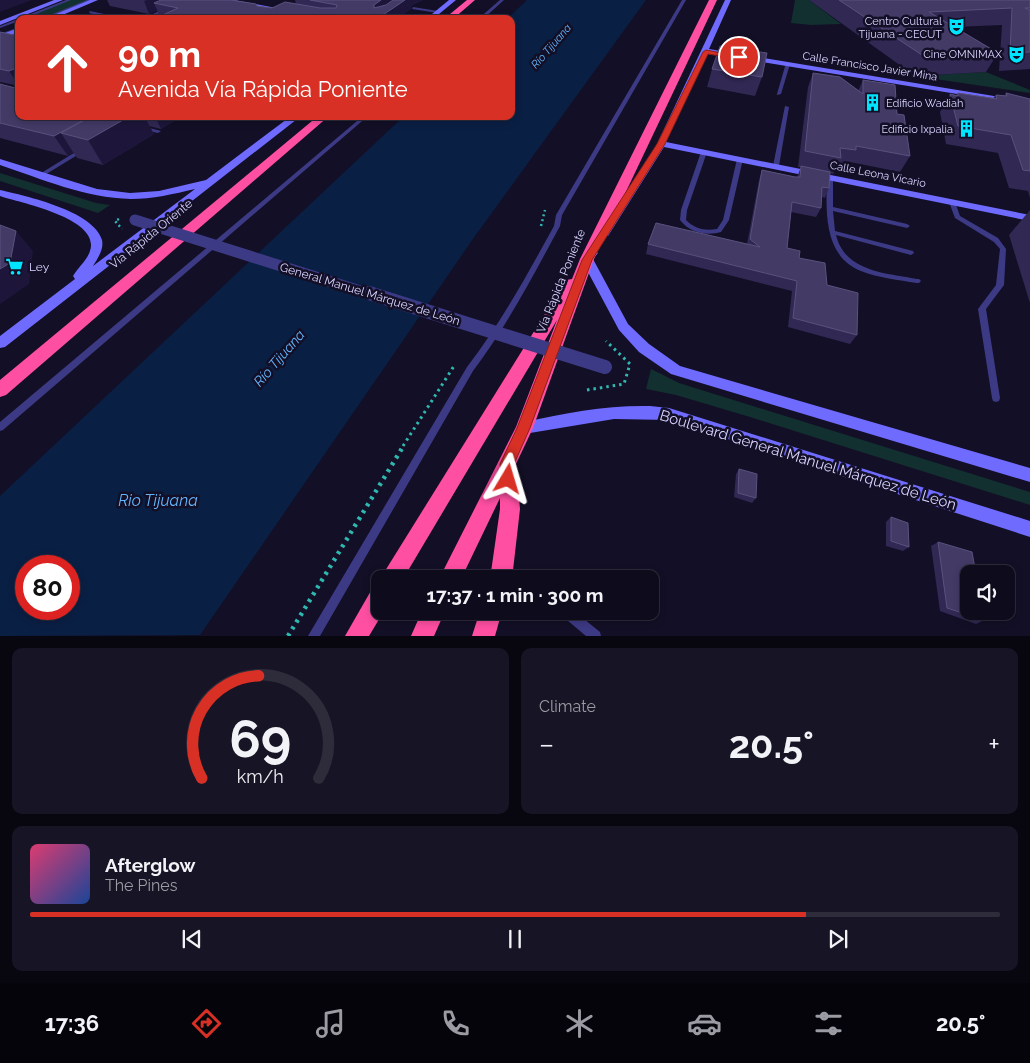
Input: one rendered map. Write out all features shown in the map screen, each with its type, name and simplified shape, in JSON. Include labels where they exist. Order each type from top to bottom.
[{"type":"highway","points":[[453,15],[471,0]]},
{"type":"highway","name":"Vía Rápida Poniente","points":[[454,570],[524,428],[587,260],[714,0]]},
{"type":"highway","points":[[706,16],[721,0]]},
{"type":"highway","points":[[0,390],[318,120]]},
{"type":"highway","name":"Vía Rápida Oriente","points":[[0,377],[318,120]]},
{"type":"highway","points":[[396,570],[555,309],[587,260]]},
{"type":"highway","points":[[507,464],[510,509],[507,570]]},
{"type":"highway","points":[[356,636],[371,612]]},
{"type":"highway","points":[[422,636],[430,620]]},
{"type":"highway","points":[[484,636],[488,620]]},
{"type":"street","points":[[24,15],[60,0]]},
{"type":"street","points":[[57,15],[95,0]]},
{"type":"street","points":[[223,0],[300,13]]},
{"type":"street","points":[[434,15],[454,0]]},
{"type":"street","points":[[728,0],[706,52],[661,144],[587,260],[623,326],[644,348],[676,370],[1030,476]]},
{"type":"street","points":[[0,25],[15,19]]},
{"type":"street","points":[[0,36],[15,31]]},
{"type":"street","points":[[8,34],[15,35]]},
{"type":"street","name":"Calle Francisco Javier Mina","points":[[706,52],[1030,104]]},
{"type":"street","name":"Vía Rápida Oriente","points":[[0,343],[292,120]]},
{"type":"street","name":"Calle Leona Vicario","points":[[661,144],[1030,218]]},
{"type":"street","points":[[0,162],[89,190],[130,196],[180,190],[212,181]]},
{"type":"street","points":[[0,193],[70,216],[89,226],[96,239],[93,259],[68,290]]},
{"type":"street","name":"General Manuel Márquez de León","points":[[134,220],[605,368]]},
{"type":"street","name":"Boulevard General Manuel Márquez de León","points":[[524,428],[589,415],[625,411],[669,414],[1030,529]]},
{"type":"lane","points":[[30,15],[69,0]]},
{"type":"lane","points":[[52,15],[90,0]]},
{"type":"lane","points":[[485,15],[502,0]]},
{"type":"lane","points":[[313,636],[470,370],[486,349],[508,313],[557,226],[559,215],[684,0]]},
{"type":"lane","points":[[154,15],[175,5]]},
{"type":"lane","points":[[413,8],[438,12]]},
{"type":"lane","points":[[90,12],[104,15]]},
{"type":"lane","points":[[0,25],[15,20]]},
{"type":"lane","points":[[0,36],[15,30]]},
{"type":"lane","points":[[779,94],[788,64]]},
{"type":"lane","points":[[776,166],[787,107]]},
{"type":"lane","points":[[0,428],[361,120]]},
{"type":"lane","points":[[134,126],[158,131]]},
{"type":"lane","points":[[41,174],[90,145]]},
{"type":"lane","points":[[704,152],[684,210],[683,220],[695,229],[709,232],[719,231],[726,220],[740,159]]},
{"type":"lane","points":[[830,177],[830,208],[833,232],[842,256],[857,267],[917,281]]},
{"type":"lane","points":[[952,202],[957,217],[996,240],[1003,249],[1000,285],[982,309],[996,398]]},
{"type":"lane","points":[[830,208],[907,226]]},
{"type":"lane","points":[[833,232],[911,253]]},
{"type":"lane","points":[[576,620],[596,636]]},
{"type":"path","points":[[587,390],[624,384],[630,364],[606,341]]},
{"type":"green space","points":[[69,0],[90,0],[51,15],[31,15]]},
{"type":"green space","points":[[795,0],[809,0],[841,24],[811,25],[791,23]]},
{"type":"green space","points":[[986,72],[1030,90],[1030,93],[915,76]]},
{"type":"green space","points":[[0,173],[96,203],[110,205],[98,213],[0,181]]},
{"type":"green space","points":[[651,369],[679,383],[1030,492],[1030,505],[750,417],[676,395],[646,389]]},
{"type":"water","name":"Rio Tijuana","points":[[527,0],[646,0],[475,236],[200,635],[0,636],[0,496],[400,120],[515,120],[515,15],[511,15]]},
{"type":"building","points":[[161,0],[231,0],[272,8],[285,2],[320,8],[336,8],[337,5],[310,0],[381,0],[374,5],[374,8],[386,5],[393,0],[405,0],[383,15],[163,15],[178,8],[154,3]]},
{"type":"building","points":[[839,0],[1030,0],[1030,8],[1025,8],[1030,10],[1030,52],[1010,53],[1012,8],[929,12],[998,53],[925,57]]},
{"type":"building","points":[[0,32],[15,35],[15,69],[9,71],[0,69]]},
{"type":"building","points":[[720,46],[767,53],[762,77],[712,69]]},
{"type":"building","points":[[813,73],[840,77],[863,94],[863,80],[895,85],[897,114],[904,115],[910,156],[856,146],[856,150],[840,148],[841,158],[805,151]]},
{"type":"building","points":[[0,84],[15,88],[15,120],[84,120],[54,136],[0,123]]},
{"type":"building","points":[[958,93],[997,99],[996,95],[1007,96],[1006,93],[1030,99],[1030,171],[1023,170],[1011,135],[958,126],[950,94],[958,96]]},
{"type":"building","points":[[85,120],[123,120],[88,140],[61,133]]},
{"type":"building","points":[[801,166],[830,172],[829,188],[822,187],[821,208],[792,202],[787,248],[800,251],[799,258],[825,263],[827,285],[858,293],[857,335],[793,318],[797,281],[648,244],[656,223],[760,247],[750,239],[762,170],[800,177]]},
{"type":"building","points":[[0,225],[16,231],[10,263],[0,269]]},
{"type":"building","points":[[739,469],[757,474],[756,498],[738,493]]},
{"type":"building","points":[[891,517],[908,523],[909,547],[891,541]]},
{"type":"building","points":[[938,542],[972,552],[974,565],[960,565],[960,612],[947,608]]},
{"type":"place","name":"Centro Cultural Tijuana - CECUT","points":[[956,27]]},
{"type":"place","name":"Cine OMNIMAX","points":[[1016,54]]},
{"type":"place","name":"Edificio Wadiah","points":[[872,103]]},
{"type":"place","name":"Edificio Ixpalia","points":[[967,129]]},
{"type":"place","name":"Ley","points":[[15,267]]},
{"type":"route","points":[[508,479],[507,464],[524,428],[587,260],[661,144],[706,52],[739,57]]},
{"type":"water label","name":"Río Tijuana","points":[[551,46]]},
{"type":"water label","name":"Río Tijuana","points":[[279,358]]}]
